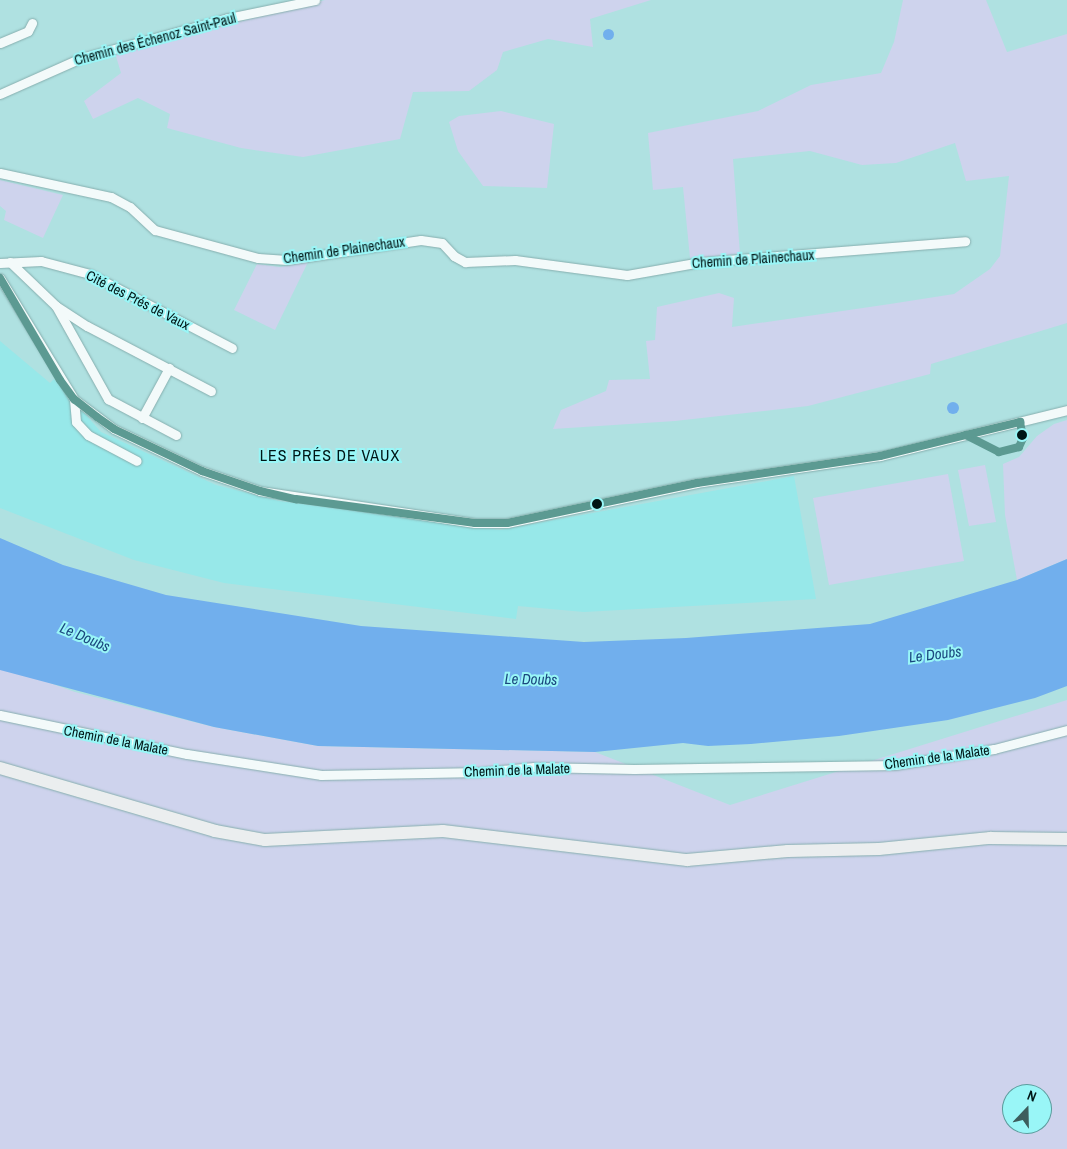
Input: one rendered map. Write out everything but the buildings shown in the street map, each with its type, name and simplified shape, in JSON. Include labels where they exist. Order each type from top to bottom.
[{"type":"main road","points":[[0,768],[215,831],[265,840],[443,831],[687,860],[788,851],[879,849],[990,838],[1067,839]]},
{"type":"street","name":"Chemin des Échenoz Saint-Paul","points":[[0,94],[81,58],[228,18],[315,0]]},
{"type":"street","points":[[0,43],[28,30],[32,23]]},
{"type":"street","name":"Chemin de Plainechaux","points":[[0,173],[20,180],[86,189],[130,207],[156,230],[258,258],[277,260],[421,240],[442,243],[465,262],[515,260],[627,275],[702,262],[965,241]]},
{"type":"street","name":"Cité des Prés de Vaux","points":[[0,263],[41,261],[90,274],[232,348]]},
{"type":"street","points":[[10,262],[56,306],[211,391]]},
{"type":"street","points":[[0,278],[74,399],[114,429],[225,480],[296,499],[475,523],[507,523],[697,483],[880,456],[1067,410]]},
{"type":"street","points":[[56,306],[108,399],[176,436]]},
{"type":"street","points":[[142,418],[169,368]]},
{"type":"street","points":[[74,399],[76,422],[88,435],[137,462]]},
{"type":"street","name":"Chemin de la Malate","points":[[0,715],[188,754],[321,775],[480,772],[534,767],[634,769],[895,765],[994,749],[1067,730]]},
{"type":"shaded area","points":[[325,0],[651,0],[590,19],[593,47],[548,39],[503,52],[497,70],[469,91],[413,92],[400,139],[303,157],[241,148],[167,128],[170,114],[138,98],[93,119],[84,101],[121,73],[115,53]]},
{"type":"shaded area","points":[[903,0],[986,0],[1007,52],[1067,34],[1067,323],[931,364],[930,374],[808,406],[675,421],[553,429],[561,410],[606,391],[609,380],[650,379],[646,341],[655,340],[657,307],[719,293],[734,298],[732,327],[954,294],[990,269],[1000,256],[1009,176],[966,181],[955,143],[896,163],[862,165],[810,151],[733,159],[740,254],[690,258],[683,187],[653,190],[648,133],[758,111],[811,85],[881,73],[894,42]]},
{"type":"shaded area","points":[[501,111],[554,124],[547,188],[483,186],[458,151],[449,122],[459,116]]},
{"type":"shaded area","points":[[0,180],[63,195],[43,238],[4,220],[6,211],[0,206]]},
{"type":"shaded area","points":[[308,262],[275,330],[234,310],[257,264],[280,267]]},
{"type":"shaded area","points":[[0,341],[50,383],[54,379],[101,432],[216,485],[279,501],[500,530],[794,476],[816,599],[584,612],[518,606],[516,619],[224,583],[134,560],[0,508]]},
{"type":"shaded area","points":[[1067,420],[1067,559],[1017,580],[1005,515],[1003,464],[1019,457],[1037,436],[1054,424]]},
{"type":"shaded area","points":[[985,465],[996,522],[969,526],[958,470]]},
{"type":"shaded area","points":[[948,474],[964,561],[829,585],[813,498]]},
{"type":"shaded area","points":[[0,665],[75,692],[214,727],[318,746],[595,752],[730,805],[1067,700],[1067,1149],[0,1149]]},
{"type":"water","points":[[606,29],[610,29],[613,34],[612,38],[606,39],[603,36],[603,32]]},
{"type":"water","points":[[953,402],[959,408],[953,414],[947,408]]},
{"type":"water","name":"Le Doubs","points":[[0,538],[63,565],[166,595],[361,626],[584,642],[686,638],[870,624],[1017,580],[1067,559],[1067,686],[1035,698],[948,720],[839,736],[751,744],[708,746],[683,743],[595,752],[318,746],[214,727],[0,670]]},
{"type":"transit line","points":[[0,278],[60,380],[74,399],[97,417],[114,429],[202,471],[260,491],[296,499],[475,523],[507,523],[697,483],[880,456],[966,435]]},
{"type":"transit line","points":[[1020,422],[1023,438],[1019,447],[999,452],[966,435],[1020,422]]},
{"type":"district","name":"LES PRÉS DE VAUX","points":[[330,455]]}]
